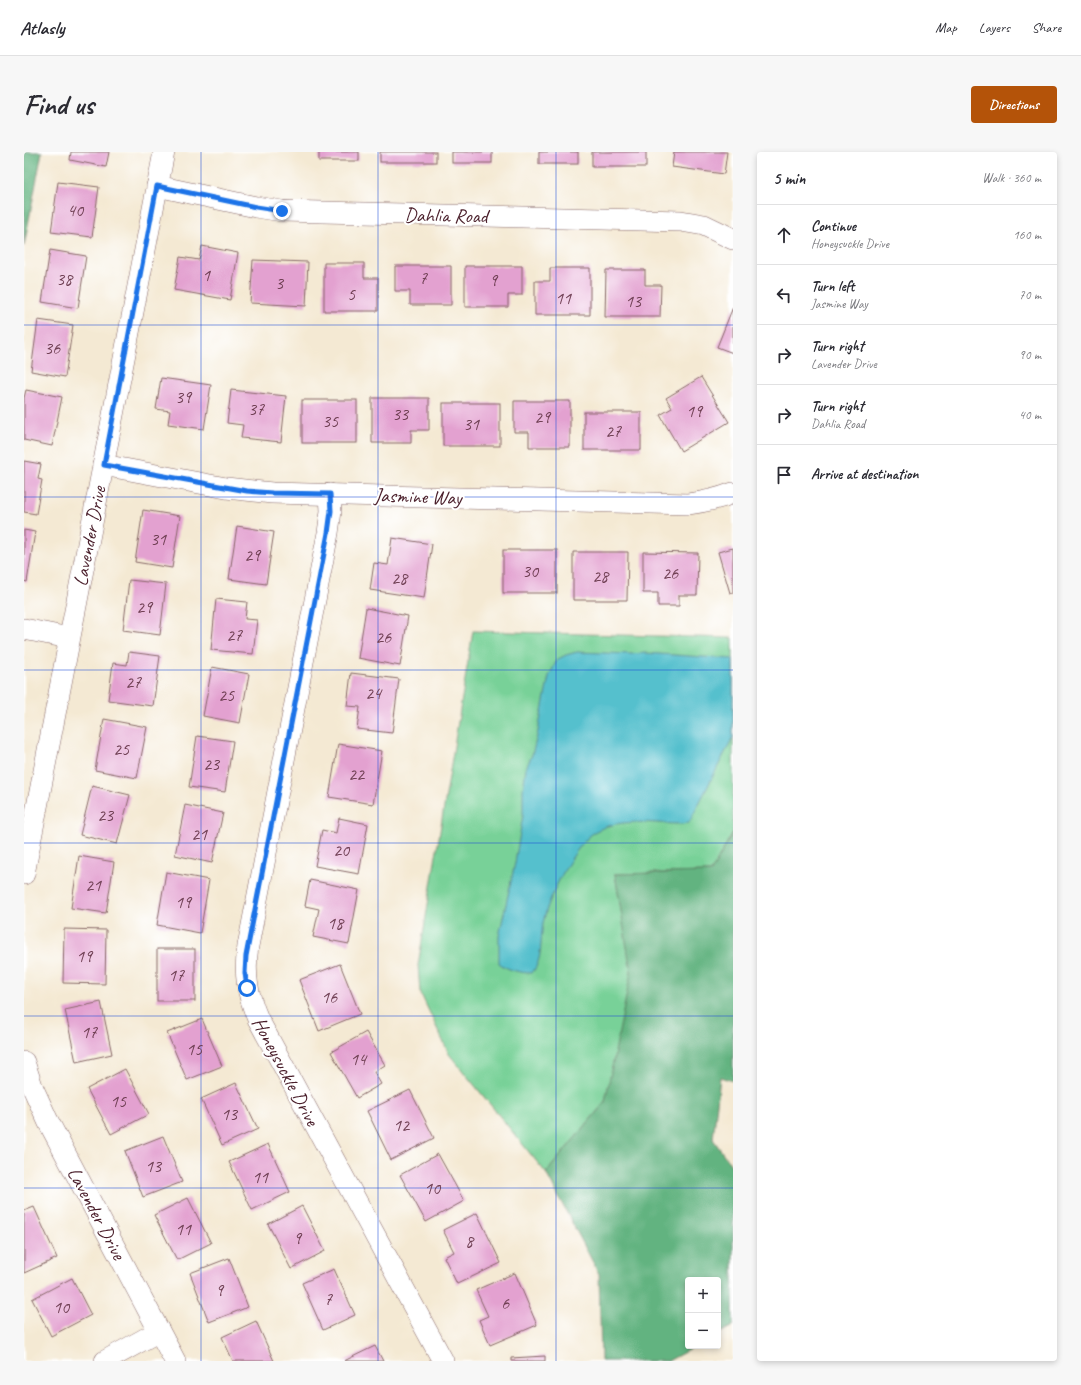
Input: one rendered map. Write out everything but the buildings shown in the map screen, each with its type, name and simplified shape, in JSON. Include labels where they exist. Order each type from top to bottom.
[{"type":"street","name":"Lavender Drive","points":[[24,874],[164,152]]},
{"type":"street","name":"Dahlia Road","points":[[157,186],[282,211],[682,221],[704,225],[733,239]]},
{"type":"street","name":"Jasmine Way","points":[[104,465],[247,491],[272,493],[688,504],[704,502],[733,493]]},
{"type":"street","name":"Honeysuckle Drive","points":[[330,494],[331,511],[328,533],[248,946],[245,965],[246,981],[258,1019],[443,1361]]},
{"type":"street","points":[[24,629],[69,638]]},
{"type":"street","name":"Lavender Drive","points":[[24,1062],[32,1086],[48,1121],[175,1361]]},
{"type":"street","points":[[105,1361],[159,1331]]},
{"type":"green space","points":[[24,152],[42,152],[24,246]]},
{"type":"green space","points":[[473,631],[733,638],[733,832],[711,872],[615,874],[632,972],[605,1102],[546,1173],[449,1054],[420,992],[418,965]]},
{"type":"green space","points":[[733,832],[733,1081],[720,1077],[713,1139],[733,1168],[733,1326],[721,1332],[721,1277],[685,1277],[685,1349],[690,1349],[668,1361],[601,1361],[599,1274],[546,1173],[605,1102],[631,972],[615,874],[711,872]]},
{"type":"water","points":[[577,652],[645,653],[733,659],[733,737],[689,823],[635,822],[617,824],[598,830],[584,841],[576,851],[555,889],[545,914],[540,956],[536,968],[532,973],[519,972],[506,968],[499,963],[499,936],[515,863],[523,815],[523,790],[526,768],[532,755],[537,736],[549,676],[556,662],[560,658]]},
{"type":"route","points":[[247,988],[245,973],[246,956],[328,533],[331,511],[330,494],[247,491],[104,465],[157,186],[282,211]]}]
